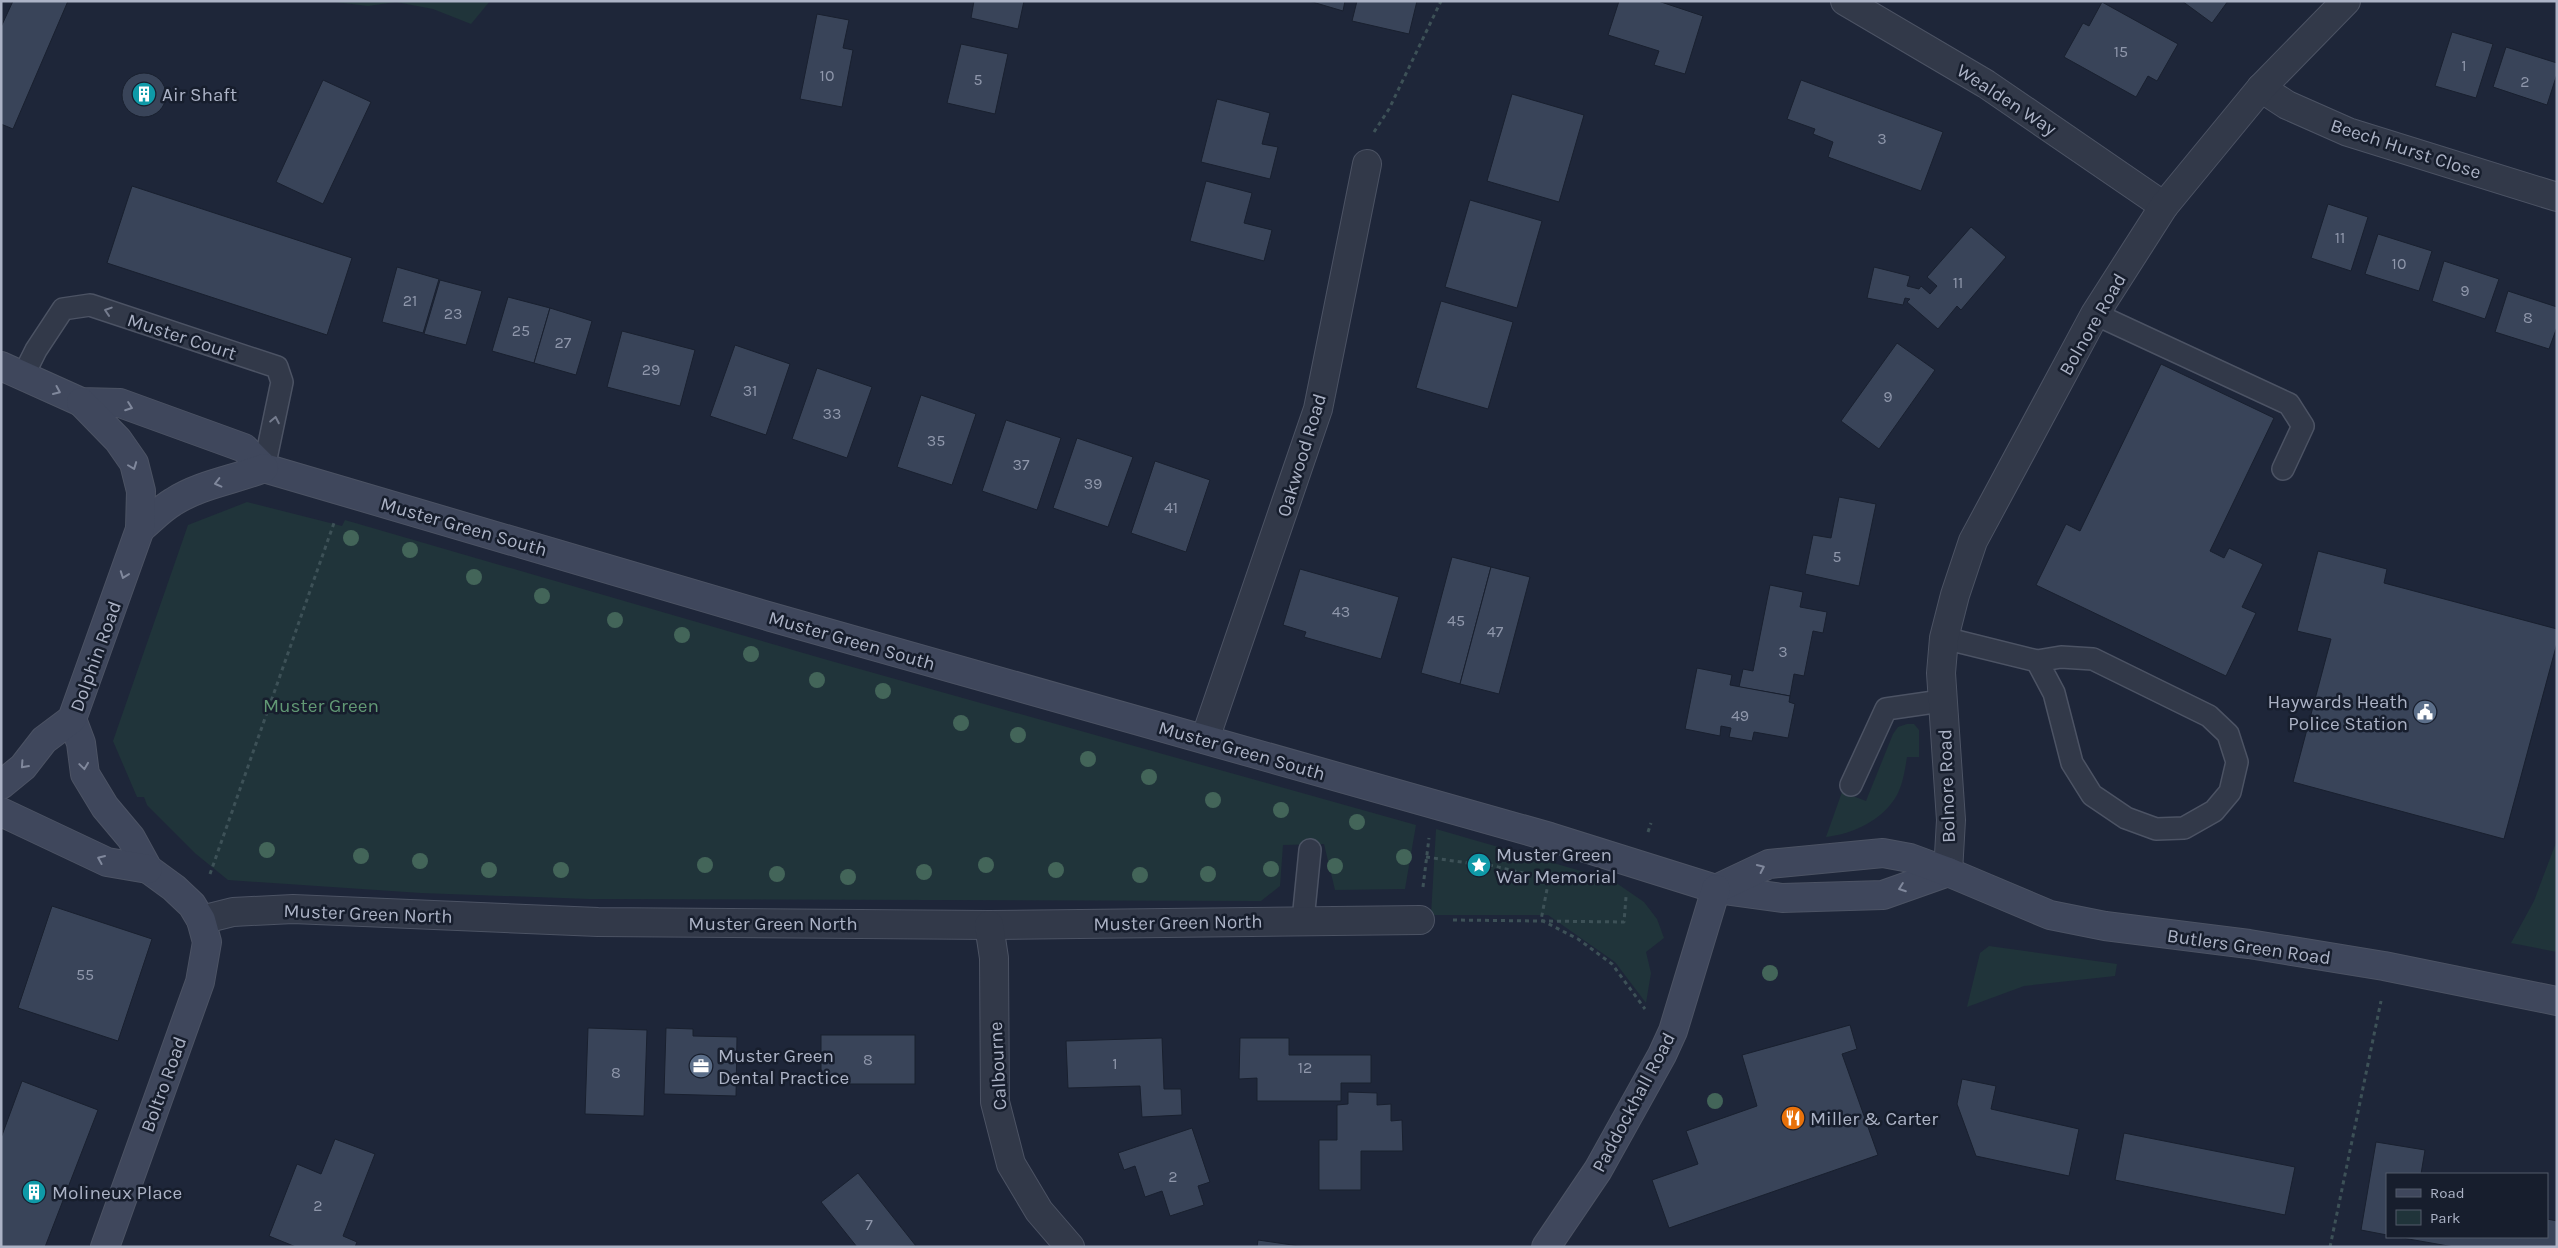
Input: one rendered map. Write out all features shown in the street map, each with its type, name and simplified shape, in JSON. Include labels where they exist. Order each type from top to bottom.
[{"type":"main road","name":"Muster Green South","points":[[12,371],[81,402],[120,403],[244,448],[264,468],[771,617],[1205,739],[1434,806],[1550,837],[1716,889]]},
{"type":"main road","name":"Dolphin Road","points":[[1,785],[23,767],[44,740],[72,719],[140,529],[141,491],[134,463],[118,440],[81,402]]},
{"type":"main road","points":[[140,529],[173,502],[204,487],[236,479],[264,468]]},
{"type":"main road","points":[[72,719],[81,742],[85,774],[105,807],[131,838],[148,869],[174,888],[192,905],[201,920]]},
{"type":"main road","points":[[1,812],[107,862],[148,869]]},
{"type":"main road","name":"Butlers Green Road","points":[[1716,889],[1769,864],[1882,853],[1910,858],[1948,872],[2050,915],[2105,926],[2249,944],[2384,966],[2557,1001]]},
{"type":"main road","points":[[1716,889],[1782,898],[1883,895],[1948,872]]},
{"type":"main road","name":"Paddockhall Road","points":[[1546,1247],[1598,1170],[1662,1056],[1673,1031],[1716,889]]},
{"type":"main road","name":"Boltro Road","points":[[105,1247],[200,982],[207,942],[201,920]]},
{"type":"street","name":"Wealden Way","points":[[1845,1],[1986,84],[2164,206]]},
{"type":"street","name":"Bolnore Road","points":[[1948,872],[1951,820],[1941,701],[1941,673],[1944,638],[1955,595],[1973,541],[2095,314],[2164,206],[2261,88],[2346,1]]},
{"type":"street","name":"Beech Hurst Close","points":[[2261,88],[2287,105],[2348,132],[2557,197]]},
{"type":"street","name":"Oakwood Road","points":[[1205,739],[1318,409],[1367,164]]},
{"type":"street","name":"Muster Green North","points":[[201,920],[233,912],[293,909],[598,922],[989,925],[1420,920]]},
{"type":"street","name":"Calbourne","points":[[989,925],[994,958],[995,1102],[1011,1164],[1039,1211],[1070,1247]]},
{"type":"lane","name":"Muster Court","points":[[12,371],[36,350],[64,309],[90,305],[277,367],[282,382],[264,468]]},
{"type":"lane","points":[[2095,314],[2289,404],[2303,426],[2283,469]]},
{"type":"lane","points":[[1944,638],[2008,652],[2037,661],[2061,657],[2093,659],[2209,716],[2228,734],[2236,762],[2230,792],[2214,811],[2184,828],[2156,829],[2126,818],[2092,795],[2072,763],[2054,693],[2037,661]]},
{"type":"lane","name":"Bolnore Road","points":[[1852,785],[1886,709],[1941,701]]},
{"type":"lane","points":[[1303,920],[1310,850]]},
{"type":"path","points":[[1367,164],[1372,135],[1388,109],[1440,1]]},
{"type":"path","points":[[210,874],[346,492]]},
{"type":"path","points":[[1434,806],[1426,857],[1420,920],[1624,922]]},
{"type":"path","points":[[1426,857],[1468,863]]},
{"type":"path","points":[[1489,865],[1548,879],[1541,920]]},
{"type":"path","points":[[1541,920],[1578,939],[1612,964],[1647,1011]]},
{"type":"path","points":[[2330,1247],[2382,995]]},
{"type":"green space","points":[[327,1],[490,1],[471,24],[433,9],[396,2],[368,6]]},
{"type":"green space","name":"Muster Green","points":[[247,502],[342,526],[345,520],[824,659],[1416,825],[1405,889],[1335,890],[1324,844],[1283,845],[1280,886],[1261,901],[589,899],[421,893],[228,880],[196,854],[147,805],[144,797],[137,797],[113,741],[188,525]]},
{"type":"green space","points":[[1914,724],[1919,730],[1919,757],[1907,757],[1901,786],[1891,804],[1876,818],[1857,829],[1826,837],[1842,792],[1866,801],[1893,734],[1898,727]]},
{"type":"green space","points":[[1436,829],[1612,880],[1644,902],[1657,919],[1664,938],[1646,952],[1651,973],[1646,1003],[1615,962],[1548,915],[1431,915]]},
{"type":"green space","points":[[2557,840],[2557,952],[2511,943],[2534,901]]},
{"type":"green space","points":[[1989,946],[2117,964],[2115,976],[2024,986],[1967,1007],[1980,953]]},
{"type":"building","points":[[13,1],[68,1],[13,129],[1,124],[1,27]]},
{"type":"building","points":[[974,1],[1024,1],[1018,29],[971,18]]},
{"type":"building","points":[[1309,1],[1345,1],[1343,11]]},
{"type":"building","points":[[1357,1],[1417,1],[1409,34],[1352,21]]},
{"type":"building","points":[[1619,1],[1658,1],[1703,16],[1685,74],[1654,65],[1659,51],[1608,35]]},
{"type":"building","points":[[2182,1],[2228,1],[2212,23]]},
{"type":"building","points":[[2102,2],[2178,44],[2157,81],[2148,76],[2136,97],[2064,57],[2083,23],[2089,26]]},
{"type":"building","points":[[817,14],[849,20],[843,48],[853,50],[842,107],[800,99]]},
{"type":"building","points":[[2452,32],[2493,44],[2476,98],[2435,86]]},
{"type":"building","points":[[961,44],[1008,54],[995,114],[947,103]]},
{"type":"building","points":[[2506,47],[2557,63],[2557,74],[2547,105],[2493,87]]},
{"type":"building","name":"Air Shaft","points":[[148,73],[160,79],[165,86],[165,104],[160,111],[153,116],[140,117],[132,114],[125,107],[122,91],[125,83],[132,76]]},
{"type":"building","points":[[323,80],[371,102],[323,204],[276,182]]},
{"type":"building","points":[[1801,80],[1943,132],[1921,191],[1828,157],[1833,142],[1813,134],[1815,129],[1787,119]]},
{"type":"building","points":[[1512,94],[1584,115],[1559,202],[1487,181]]},
{"type":"building","points":[[1217,99],[1270,113],[1262,144],[1278,147],[1270,179],[1201,162]]},
{"type":"building","points":[[1206,181],[1252,193],[1244,223],[1272,230],[1264,261],[1190,241]]},
{"type":"building","points":[[132,186],[352,258],[327,335],[107,263]]},
{"type":"building","points":[[1470,200],[1542,221],[1517,308],[1445,287]]},
{"type":"building","points":[[2328,204],[2368,217],[2351,271],[2311,258]]},
{"type":"building","points":[[1971,227],[2006,257],[1961,310],[1957,306],[1938,329],[1907,302],[1910,299],[1905,298],[1903,305],[1867,298],[1874,267],[1910,276],[1907,286],[1919,289],[1921,286],[1930,294],[1937,286],[1927,277]]},
{"type":"building","points":[[2378,234],[2432,251],[2419,291],[2365,274]]},
{"type":"building","points":[[2444,261],[2499,279],[2485,319],[2432,301]]},
{"type":"building","points":[[397,267],[439,279],[423,333],[382,322]]},
{"type":"building","points":[[440,280],[482,291],[466,345],[424,334]]},
{"type":"building","points":[[2508,291],[2557,307],[2557,327],[2549,349],[2495,332]]},
{"type":"building","points":[[508,297],[550,308],[534,363],[492,351]]},
{"type":"building","points":[[1441,301],[1513,322],[1488,409],[1416,388]]},
{"type":"building","points":[[550,308],[592,321],[576,375],[534,363]]},
{"type":"building","points":[[622,331],[695,350],[680,406],[607,387]]},
{"type":"building","points":[[1897,343],[1935,370],[1879,449],[1841,421]]},
{"type":"building","points":[[735,345],[790,364],[766,435],[710,416]]},
{"type":"building","points":[[2161,364],[2274,418],[2210,551],[2224,558],[2229,548],[2263,564],[2242,607],[2256,613],[2226,676],[2036,585],[2066,524],[2080,531]]},
{"type":"building","points":[[817,368],[872,387],[847,458],[792,439]]},
{"type":"building","points":[[921,395],[976,414],[952,485],[897,467]]},
{"type":"building","points":[[1006,420],[1061,438],[1037,510],[982,491]]},
{"type":"building","points":[[1077,438],[1133,457],[1108,527],[1053,508]]},
{"type":"building","points":[[1155,461],[1210,480],[1186,552],[1131,533]]},
{"type":"building","points":[[1839,497],[1876,504],[1859,586],[1805,574],[1813,535],[1831,538]]},
{"type":"building","name":"Haywards Heath Police Station","points":[[2318,551],[2387,569],[2384,583],[2557,629],[2557,643],[2504,839],[2293,782],[2331,639],[2297,631]]},
{"type":"building","points":[[1452,557],[1491,567],[1460,684],[1421,673]]},
{"type":"building","points":[[1491,567],[1530,577],[1499,694],[1460,684]]},
{"type":"building","points":[[1300,569],[1399,597],[1381,659],[1304,637],[1306,632],[1283,625]]},
{"type":"building","points":[[1770,585],[1803,592],[1800,607],[1827,612],[1823,633],[1813,631],[1804,676],[1794,674],[1790,696],[1739,687],[1743,669],[1753,671]]},
{"type":"building","points":[[1697,668],[1732,675],[1730,685],[1790,696],[1789,702],[1795,704],[1788,738],[1754,732],[1752,741],[1729,737],[1731,728],[1721,726],[1720,736],[1685,729]]},
{"type":"building","points":[[52,906],[152,939],[118,1041],[18,1008]]},
{"type":"building","name":"Miller & Carter","points":[[1850,1025],[1857,1049],[1842,1054],[1878,1155],[1669,1228],[1652,1180],[1698,1164],[1686,1131],[1757,1106],[1742,1055]]},
{"type":"building","points":[[588,1028],[647,1030],[644,1116],[585,1114]]},
{"type":"building","name":"Muster Green Dental Practice","points":[[666,1028],[693,1029],[693,1036],[737,1037],[736,1096],[664,1094]]},
{"type":"building","points":[[821,1035],[915,1035],[915,1084],[821,1084]]},
{"type":"building","points":[[1162,1038],[1164,1089],[1181,1089],[1182,1115],[1142,1117],[1140,1086],[1068,1088],[1066,1041]]},
{"type":"building","points":[[1240,1038],[1289,1038],[1289,1055],[1371,1055],[1371,1083],[1341,1083],[1341,1101],[1257,1101],[1257,1078],[1239,1079]]},
{"type":"building","points":[[1962,1079],[1996,1086],[1991,1109],[2079,1129],[2069,1176],[1976,1156],[1957,1104]]},
{"type":"building","name":"Molineux Place","points":[[22,1081],[98,1110],[45,1247],[1,1247],[1,1138]]},
{"type":"building","points":[[1348,1092],[1377,1093],[1377,1105],[1391,1104],[1391,1121],[1402,1120],[1403,1151],[1361,1151],[1361,1190],[1319,1190],[1319,1140],[1337,1140],[1337,1105],[1348,1104]]},
{"type":"building","points":[[1192,1128],[1210,1182],[1198,1186],[1204,1205],[1170,1216],[1162,1191],[1145,1197],[1135,1166],[1124,1170],[1118,1153]]},
{"type":"building","points":[[2124,1133],[2295,1167],[2285,1215],[2115,1180]]},
{"type":"building","points":[[335,1139],[375,1154],[343,1236],[357,1242],[355,1247],[296,1247],[269,1236],[297,1164],[321,1174]]},
{"type":"building","points":[[2376,1142],[2425,1150],[2421,1173],[2386,1173],[2386,1235],[2361,1230]]},
{"type":"building","points":[[858,1173],[916,1246],[857,1247],[821,1202]]},
{"type":"building","points":[[2548,1219],[2557,1221],[2557,1247],[2454,1247],[2403,1238],[2548,1238]]},
{"type":"building","points":[[1258,1240],[1306,1247],[1257,1247]]},
{"type":"place","name":"Air Shaft","points":[[144,94]]},
{"type":"place","name":"Haywards Heath Police Station","points":[[2425,712]]},
{"type":"place","name":"Muster Green War Memorial","points":[[1479,865]]},
{"type":"place","name":"Muster Green Dental Practice","points":[[701,1066]]},
{"type":"place","name":"Miller & Carter","points":[[1793,1118]]},
{"type":"place","name":"Molineux Place","points":[[34,1192]]}]
